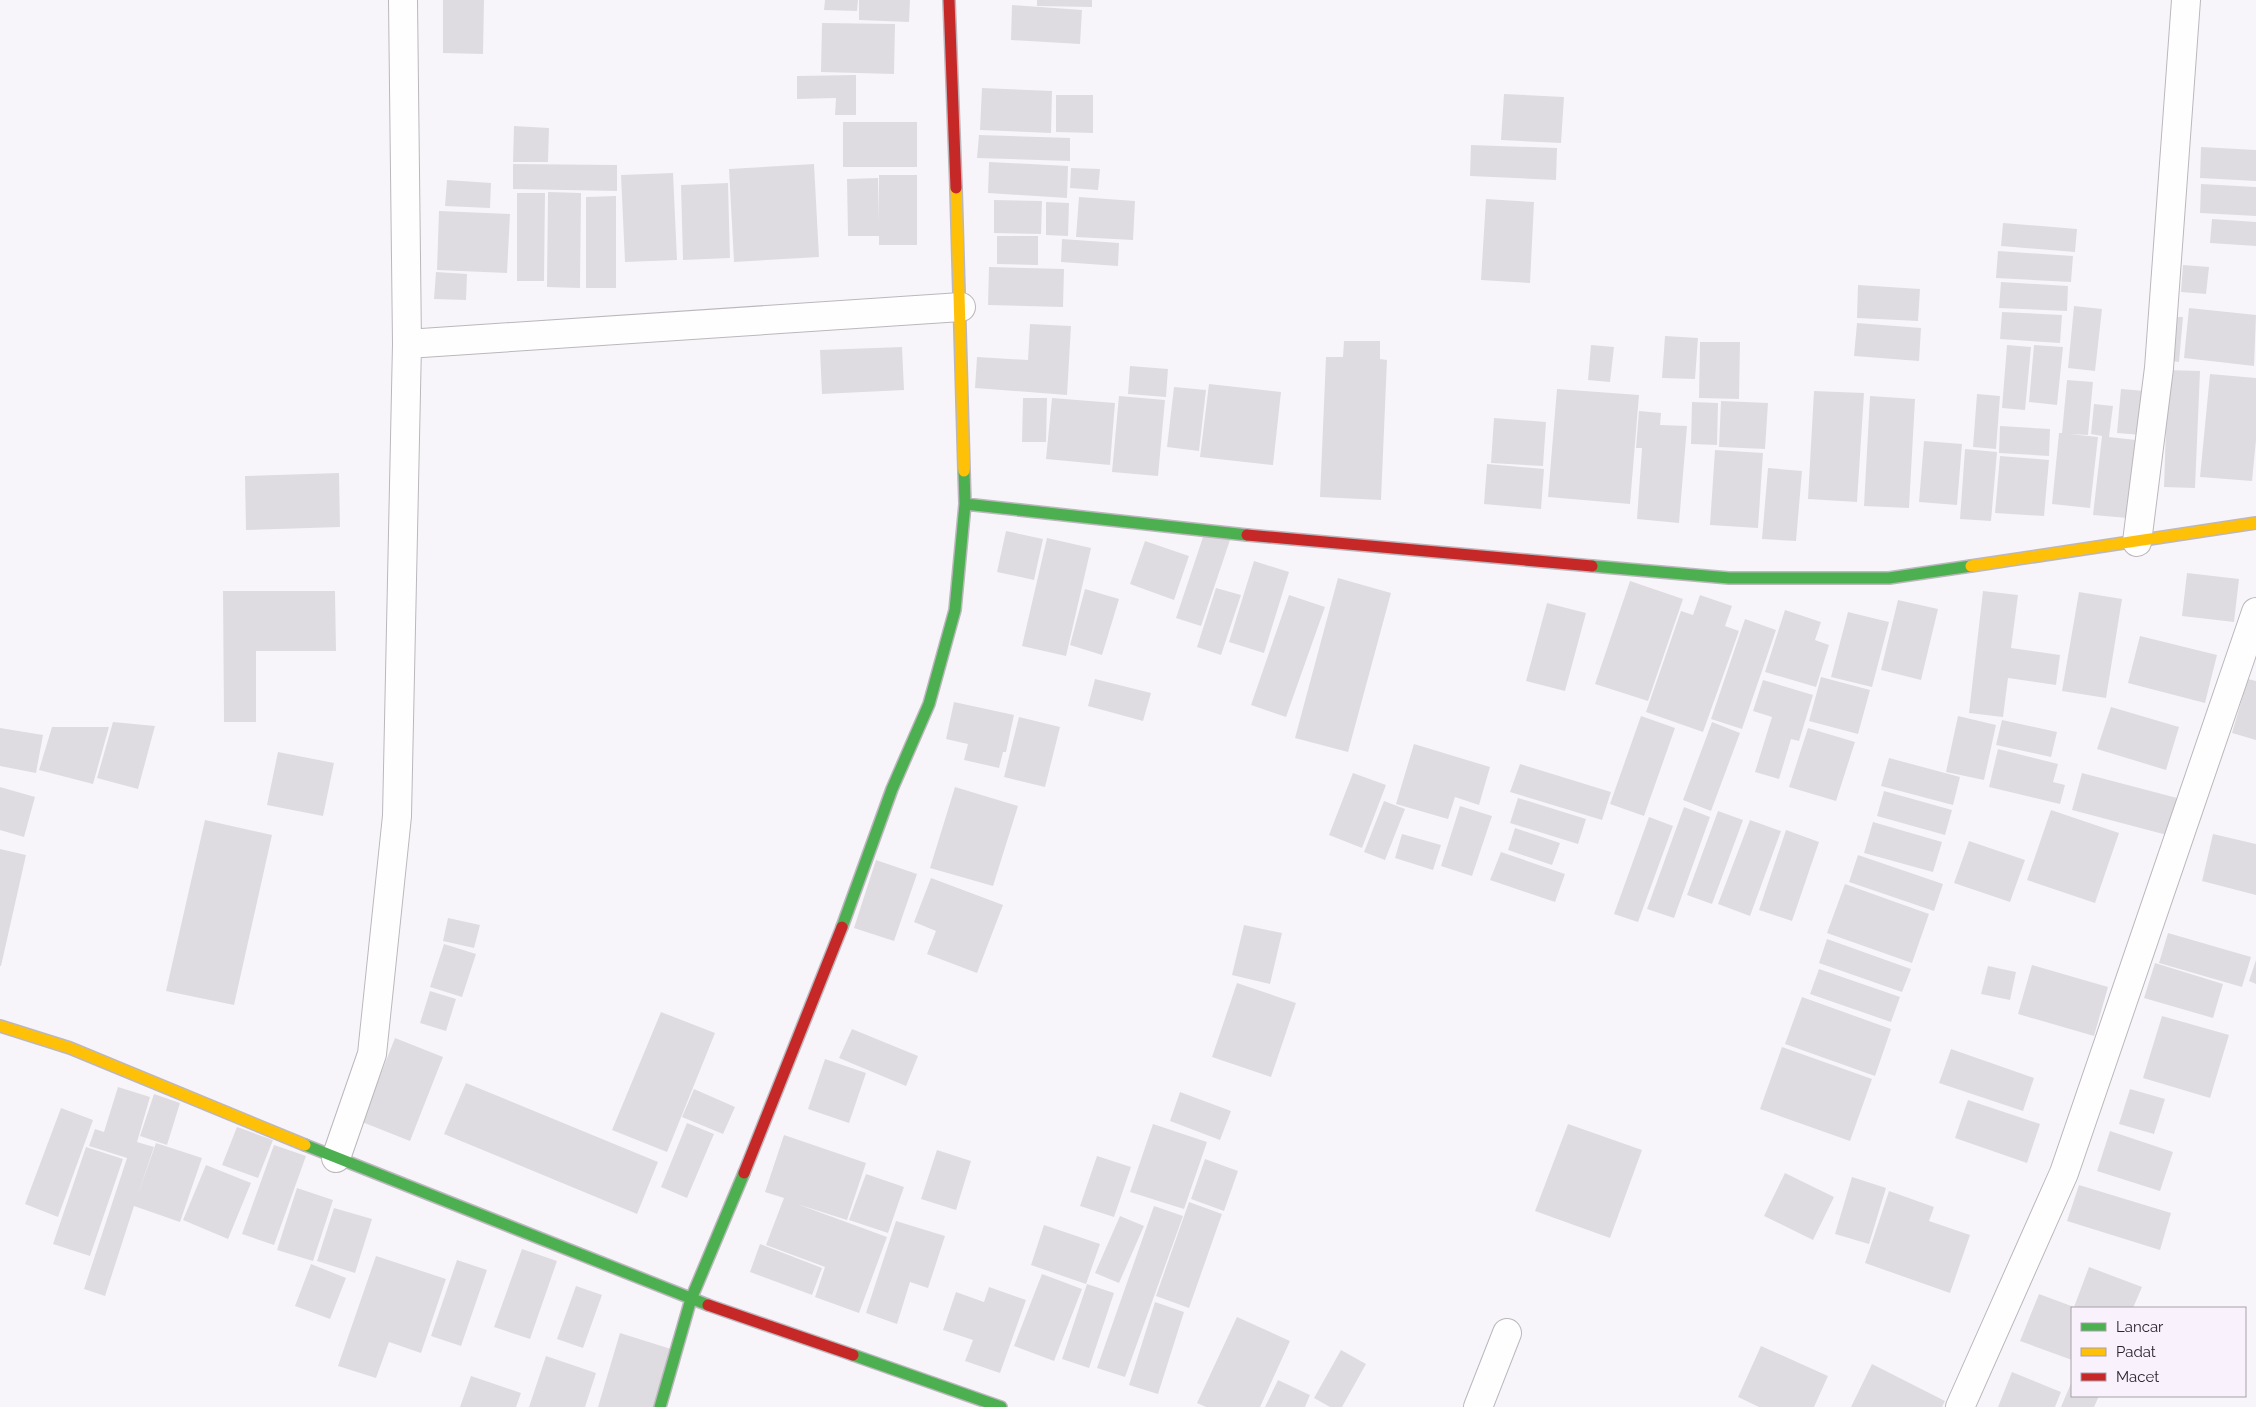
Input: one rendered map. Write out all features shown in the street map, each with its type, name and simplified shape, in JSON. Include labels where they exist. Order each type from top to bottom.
[{"type":"street","points":[[336,1158],[372,1054],[397,816],[407,344],[402,0]]},
{"type":"street","points":[[660,1407],[691,1299],[734,1198],[844,921],[892,789],[929,704],[955,610],[965,504],[961,307],[950,0]]},
{"type":"street","points":[[2137,542],[2159,368],[2186,0]]},
{"type":"street","points":[[407,344],[961,307]]},
{"type":"street","points":[[965,504],[1310,542],[1729,578],[1889,578],[2256,523]]},
{"type":"street","points":[[1960,1407],[2064,1172],[2256,612]]},
{"type":"street","points":[[0,1026],[70,1048],[336,1158],[691,1299],[1001,1407]]},
{"type":"street","points":[[1478,1407],[1507,1333]]},
{"type":"building","points":[[443,0],[484,0],[483,54],[443,53]]},
{"type":"building","points":[[825,0],[858,0],[857,11],[824,10]]},
{"type":"building","points":[[859,0],[910,0],[909,22],[859,20]]},
{"type":"building","points":[[1037,0],[1092,0],[1092,7],[1037,6]]},
{"type":"building","points":[[1012,5],[1082,10],[1080,44],[1011,40]]},
{"type":"building","points":[[822,23],[895,24],[894,74],[821,72]]},
{"type":"building","points":[[856,75],[856,115],[835,115],[836,98],[797,99],[797,76]]},
{"type":"building","points":[[982,88],[1052,91],[1051,133],[980,130]]},
{"type":"building","points":[[1504,94],[1564,97],[1561,143],[1501,140]]},
{"type":"building","points":[[1056,95],[1093,95],[1093,133],[1056,132]]},
{"type":"building","points":[[843,122],[917,122],[917,167],[843,167]]},
{"type":"building","points":[[514,126],[549,128],[548,162],[513,162]]},
{"type":"building","points":[[979,135],[1070,138],[1070,161],[977,158]]},
{"type":"building","points":[[1471,145],[1557,148],[1556,180],[1470,176]]},
{"type":"building","points":[[2201,147],[2256,150],[2256,181],[2200,178]]},
{"type":"building","points":[[989,162],[1068,166],[1067,198],[988,193]]},
{"type":"building","points":[[513,164],[617,165],[617,191],[513,189]]},
{"type":"building","points":[[814,164],[819,257],[734,262],[729,169]]},
{"type":"building","points":[[1071,168],[1100,169],[1098,190],[1070,188]]},
{"type":"building","points":[[673,173],[677,260],[625,262],[621,175]]},
{"type":"building","points":[[879,175],[917,175],[917,245],[879,245],[879,236],[848,236],[847,179],[878,178],[879,221]]},
{"type":"building","points":[[447,180],[491,183],[490,208],[445,206]]},
{"type":"building","points":[[728,183],[730,258],[683,260],[681,185]]},
{"type":"building","points":[[2201,184],[2256,187],[2256,216],[2200,213]]},
{"type":"building","points":[[548,192],[581,193],[580,288],[547,287]]},
{"type":"building","points":[[517,193],[545,193],[544,281],[517,281]]},
{"type":"building","points":[[616,196],[616,288],[586,288],[586,197]]},
{"type":"building","points":[[1079,197],[1135,201],[1133,240],[1076,237]]},
{"type":"building","points":[[1486,199],[1534,202],[1530,283],[1481,280]]},
{"type":"building","points":[[994,200],[1042,201],[1041,234],[994,233]]},
{"type":"building","points":[[1046,202],[1069,203],[1068,236],[1046,235]]},
{"type":"building","points":[[439,211],[510,214],[507,273],[437,270]]},
{"type":"building","points":[[2212,219],[2256,222],[2256,246],[2210,243]]},
{"type":"building","points":[[2003,223],[2077,229],[2075,252],[2001,246]]},
{"type":"building","points":[[997,236],[1038,236],[1038,265],[997,264]]},
{"type":"building","points":[[1062,239],[1119,243],[1118,266],[1061,262]]},
{"type":"building","points":[[1998,251],[2073,256],[2071,282],[1996,278]]},
{"type":"building","points":[[2183,265],[2209,267],[2206,294],[2181,292]]},
{"type":"building","points":[[989,267],[1064,269],[1063,307],[988,305]]},
{"type":"building","points":[[436,272],[467,274],[466,300],[434,299]]},
{"type":"building","points":[[2001,282],[2068,286],[2067,311],[1999,308]]},
{"type":"building","points":[[1858,285],[1920,289],[1918,321],[1857,318]]},
{"type":"building","points":[[2074,306],[2102,309],[2095,371],[2068,368]]},
{"type":"building","points":[[2189,308],[2256,315],[2254,366],[2184,358]]},
{"type":"building","points":[[2002,312],[2062,315],[2060,343],[2000,339]]},
{"type":"building","points":[[2168,317],[2183,317],[2179,362],[2166,360]]},
{"type":"building","points":[[1857,323],[1921,328],[1919,361],[1854,356]]},
{"type":"building","points":[[1030,324],[1071,326],[1067,395],[975,388],[977,357],[1028,360]]},
{"type":"building","points":[[1665,336],[1698,338],[1695,379],[1662,378]]},
{"type":"building","points":[[1344,341],[1380,341],[1380,359],[1387,360],[1381,500],[1320,497],[1326,357],[1343,357]]},
{"type":"building","points":[[1700,342],[1740,342],[1739,399],[1699,398]]},
{"type":"building","points":[[1591,345],[1614,347],[1610,382],[1588,380]]},
{"type":"building","points":[[2007,345],[2031,347],[2025,410],[2002,408]]},
{"type":"building","points":[[2034,345],[2063,347],[2057,405],[2029,402]]},
{"type":"building","points":[[902,347],[904,390],[822,394],[820,350]]},
{"type":"building","points":[[1130,366],[1168,369],[1166,397],[1128,394]]},
{"type":"building","points":[[2168,370],[2200,371],[2195,488],[2164,487]]},
{"type":"building","points":[[2210,374],[2256,378],[2256,440],[2252,481],[2200,477]]},
{"type":"building","points":[[2067,380],[2093,382],[2088,435],[2069,434],[2098,437],[2090,508],[2052,504],[2059,433],[2062,433]]},
{"type":"building","points":[[1209,384],[1281,392],[1273,465],[1200,457]]},
{"type":"building","points":[[1174,387],[1206,390],[1199,451],[1167,447]]},
{"type":"building","points":[[1557,389],[1639,395],[1630,504],[1548,497]]},
{"type":"building","points":[[2121,389],[2145,391],[2141,435],[2117,433]]},
{"type":"building","points":[[1814,391],[1864,393],[1857,502],[1808,499]]},
{"type":"building","points":[[1977,394],[2000,396],[1996,449],[1973,447]]},
{"type":"building","points":[[1119,396],[1165,400],[1158,476],[1112,472]]},
{"type":"building","points":[[1870,396],[1915,399],[1909,508],[1864,506]]},
{"type":"building","points":[[1023,398],[1047,398],[1046,442],[1022,442]]},
{"type":"building","points":[[1052,398],[1115,403],[1110,465],[1046,459]]},
{"type":"building","points":[[1721,401],[1768,403],[1765,449],[1719,447]]},
{"type":"building","points":[[1692,402],[1718,403],[1717,445],[1691,444]]},
{"type":"building","points":[[2094,404],[2113,406],[2109,437],[2136,440],[2128,518],[2093,515],[2102,436],[2091,434]]},
{"type":"building","points":[[1639,411],[1661,413],[1660,425],[1687,426],[1679,523],[1637,519],[1642,448],[1636,448]]},
{"type":"building","points":[[1494,418],[1546,422],[1543,466],[1491,463]]},
{"type":"building","points":[[2000,426],[2050,429],[2049,456],[1999,453]]},
{"type":"building","points":[[1924,441],[1962,444],[1957,505],[1919,502]]},
{"type":"building","points":[[1965,449],[1997,452],[1991,521],[1960,519]]},
{"type":"building","points":[[1715,450],[1763,453],[1758,528],[1710,525]]},
{"type":"building","points":[[2000,456],[2049,460],[2044,516],[1995,513]]},
{"type":"building","points":[[1487,464],[1544,469],[1541,509],[1484,504]]},
{"type":"building","points":[[1768,468],[1802,471],[1796,541],[1762,539]]},
{"type":"building","points":[[339,473],[340,527],[246,530],[245,476]]},
{"type":"building","points":[[1006,531],[1043,539],[1034,580],[997,572]]},
{"type":"building","points":[[1205,531],[1230,540],[1201,626],[1176,618]]},
{"type":"building","points":[[1047,538],[1091,548],[1066,656],[1022,646]]},
{"type":"building","points":[[1145,541],[1189,556],[1174,600],[1130,584]]},
{"type":"building","points":[[1254,561],[1289,572],[1264,653],[1229,642]]},
{"type":"building","points":[[2187,573],[2239,579],[2234,622],[2182,616]]},
{"type":"building","points":[[1338,578],[1391,593],[1348,752],[1295,738]]},
{"type":"building","points":[[1630,581],[1683,599],[1648,701],[1595,684]]},
{"type":"building","points":[[1216,588],[1241,595],[1221,655],[1197,647]]},
{"type":"building","points":[[1085,589],[1119,599],[1102,655],[1070,645]]},
{"type":"building","points":[[223,591],[335,591],[336,651],[256,651],[256,722],[224,722]]},
{"type":"building","points":[[1983,591],[2018,595],[2011,648],[2060,655],[2056,685],[2008,678],[2003,717],[1969,713]]},
{"type":"building","points":[[2079,592],[2122,599],[2106,698],[2062,691]]},
{"type":"building","points":[[1289,595],[1325,607],[1286,717],[1251,705]]},
{"type":"building","points":[[1700,595],[1732,606],[1725,626],[1739,631],[1703,732],[1646,712],[1681,611],[1693,615]]},
{"type":"building","points":[[1898,600],[1938,609],[1921,680],[1881,670]]},
{"type":"building","points":[[1547,603],[1586,613],[1565,691],[1526,681]]},
{"type":"building","points":[[1785,610],[1821,622],[1815,640],[1829,645],[1816,687],[1765,672]]},
{"type":"building","points":[[1848,612],[1889,622],[1872,687],[1831,677]]},
{"type":"building","points":[[1745,619],[1776,630],[1742,729],[1711,719]]},
{"type":"building","points":[[2140,636],[2217,655],[2205,703],[2128,683]]},
{"type":"building","points":[[1821,677],[1870,690],[1858,734],[1809,721]]},
{"type":"building","points":[[1095,679],[1151,693],[1143,721],[1088,706]]},
{"type":"building","points":[[2248,679],[2256,681],[2256,740],[2232,733]]},
{"type":"building","points":[[1763,680],[1813,695],[1799,741],[1791,739],[1779,779],[1755,772],[1772,717],[1753,711]]},
{"type":"building","points":[[954,702],[1014,715],[1006,752],[1003,752],[999,768],[964,760],[968,744],[946,739]]},
{"type":"building","points":[[2111,707],[2179,727],[2166,770],[2097,749]]},
{"type":"building","points":[[1641,716],[1675,728],[1644,816],[1610,804]]},
{"type":"building","points":[[1958,716],[1996,725],[1984,780],[1946,772]]},
{"type":"building","points":[[1019,717],[1060,727],[1045,787],[1004,777]]},
{"type":"building","points":[[2002,720],[2057,732],[2051,757],[1996,745]]},
{"type":"building","points":[[113,722],[155,726],[138,789],[97,778]]},
{"type":"building","points":[[1712,722],[1740,733],[1711,811],[1683,800]]},
{"type":"building","points":[[52,727],[109,727],[93,784],[39,770]]},
{"type":"building","points":[[0,728],[43,735],[36,773],[0,766]]},
{"type":"building","points":[[1808,728],[1855,742],[1836,801],[1789,787]]},
{"type":"building","points":[[1414,744],[1490,767],[1479,805],[1455,797],[1448,819],[1396,804]]},
{"type":"building","points":[[1998,749],[2058,764],[2053,782],[2065,785],[2060,804],[1989,787]]},
{"type":"building","points":[[278,752],[334,763],[323,816],[267,805]]},
{"type":"building","points":[[1889,758],[1960,777],[1953,805],[1881,786]]},
{"type":"building","points":[[1520,764],[1611,792],[1602,820],[1510,792]]},
{"type":"building","points":[[1353,773],[1386,785],[1362,848],[1329,835]]},
{"type":"building","points":[[2082,773],[2177,798],[2167,835],[2072,810]]},
{"type":"building","points":[[0,787],[35,797],[24,837],[0,830]]},
{"type":"building","points":[[955,787],[1018,806],[993,886],[930,868]]},
{"type":"building","points":[[1884,791],[1952,810],[1945,835],[1877,816]]},
{"type":"building","points":[[1518,798],[1586,819],[1578,844],[1510,823]]},
{"type":"building","points":[[1384,801],[1405,809],[1385,860],[1364,852]]},
{"type":"building","points":[[1460,806],[1492,816],[1472,876],[1441,866]]},
{"type":"building","points":[[1684,807],[1710,817],[1674,918],[1647,909]]},
{"type":"building","points":[[2051,810],[2119,833],[2095,903],[2027,880]]},
{"type":"building","points":[[1718,811],[1743,820],[1712,904],[1687,895]]},
{"type":"building","points":[[1649,817],[1673,826],[1638,922],[1614,914]]},
{"type":"building","points":[[205,820],[272,835],[234,1005],[166,991]]},
{"type":"building","points":[[1750,820],[1781,831],[1750,916],[1718,904]]},
{"type":"building","points":[[1873,822],[1942,842],[1933,872],[1864,853]]},
{"type":"building","points":[[1515,828],[1560,843],[1552,865],[1508,850]]},
{"type":"building","points":[[1786,830],[1819,842],[1792,921],[1759,910]]},
{"type":"building","points":[[1402,834],[1441,845],[1433,870],[1395,858]]},
{"type":"building","points":[[2213,834],[2256,844],[2256,895],[2202,881]]},
{"type":"building","points":[[1969,841],[2025,860],[2010,902],[1954,883]]},
{"type":"building","points":[[0,849],[26,855],[1,966],[0,966]]},
{"type":"building","points":[[1501,852],[1565,874],[1555,902],[1490,880]]},
{"type":"building","points":[[1858,855],[1943,884],[1934,911],[1849,882]]},
{"type":"building","points":[[876,860],[917,874],[894,941],[854,928]]},
{"type":"building","points":[[931,878],[1003,905],[977,973],[927,954],[936,931],[914,922]]},
{"type":"building","points":[[1845,884],[1929,914],[1912,963],[1827,933]]},
{"type":"building","points":[[448,918],[480,925],[474,948],[443,941]]},
{"type":"building","points":[[1244,925],[1282,933],[1270,984],[1232,975]]},
{"type":"building","points":[[2168,933],[2251,957],[2242,987],[2159,963]]},
{"type":"building","points":[[1827,939],[1911,969],[1902,992],[1819,963]]},
{"type":"building","points":[[444,944],[476,954],[462,997],[430,987]]},
{"type":"building","points":[[2256,960],[2256,984],[2249,981]]},
{"type":"building","points":[[2155,963],[2223,984],[2213,1018],[2144,998]]},
{"type":"building","points":[[2032,965],[2108,987],[2094,1036],[2018,1014]]},
{"type":"building","points":[[1988,966],[2016,972],[2010,1000],[1981,994]]},
{"type":"building","points":[[1819,969],[1900,997],[1891,1022],[1810,994]]},
{"type":"building","points":[[1237,983],[1296,1003],[1271,1077],[1212,1057]]},
{"type":"building","points":[[430,991],[456,999],[446,1031],[420,1023]]},
{"type":"building","points":[[1802,997],[1891,1029],[1875,1076],[1785,1044]]},
{"type":"building","points":[[661,1012],[715,1033],[667,1152],[612,1130]]},
{"type":"building","points":[[2162,1016],[2229,1035],[2210,1098],[2143,1078]]},
{"type":"building","points":[[852,1029],[918,1056],[906,1086],[839,1058]]},
{"type":"building","points":[[395,1038],[443,1057],[410,1141],[362,1122]]},
{"type":"building","points":[[1782,1047],[1872,1079],[1850,1141],[1760,1109]]},
{"type":"building","points":[[1951,1049],[2034,1078],[2023,1111],[1939,1083]]},
{"type":"building","points":[[825,1059],[866,1073],[849,1123],[808,1109]]},
{"type":"building","points":[[466,1083],[658,1162],[637,1214],[444,1134]]},
{"type":"building","points":[[118,1087],[150,1097],[137,1142],[154,1147],[137,1197],[156,1143],[202,1158],[180,1222],[134,1206],[105,1296],[84,1289],[127,1158],[89,1146],[95,1129],[104,1132]]},
{"type":"building","points":[[694,1089],[735,1107],[723,1134],[682,1117]]},
{"type":"building","points":[[2130,1089],[2165,1099],[2154,1134],[2119,1124]]},
{"type":"building","points":[[1180,1092],[1231,1111],[1220,1140],[1170,1121]]},
{"type":"building","points":[[154,1094],[180,1103],[167,1145],[140,1136]]},
{"type":"building","points":[[1968,1100],[2040,1124],[2027,1163],[1955,1138]]},
{"type":"building","points":[[61,1108],[93,1120],[58,1217],[25,1204]]},
{"type":"building","points":[[687,1123],[714,1134],[687,1198],[661,1187]]},
{"type":"building","points":[[1153,1124],[1207,1142],[1184,1209],[1130,1192]]},
{"type":"building","points":[[1568,1124],[1642,1150],[1610,1238],[1535,1211]]},
{"type":"building","points":[[237,1127],[273,1140],[258,1178],[222,1165]]},
{"type":"building","points":[[2110,1131],[2173,1152],[2160,1191],[2097,1171]]},
{"type":"building","points":[[784,1135],[866,1163],[847,1220],[797,1204],[887,1237],[859,1313],[815,1297],[825,1267],[766,1245],[784,1198],[765,1192]]},
{"type":"building","points":[[274,1145],[306,1156],[274,1245],[242,1234]]},
{"type":"building","points":[[86,1147],[123,1159],[90,1256],[53,1244]]},
{"type":"building","points":[[937,1150],[971,1161],[956,1210],[921,1199]]},
{"type":"building","points":[[1097,1156],[1131,1167],[1114,1217],[1080,1206]]},
{"type":"building","points":[[1205,1159],[1238,1171],[1224,1211],[1191,1199]]},
{"type":"building","points":[[206,1165],[251,1183],[228,1239],[183,1220]]},
{"type":"building","points":[[1785,1173],[1834,1197],[1813,1240],[1764,1216]]},
{"type":"building","points":[[866,1174],[904,1187],[888,1233],[849,1220]]},
{"type":"building","points":[[1852,1177],[1886,1188],[1869,1244],[1835,1234]]},
{"type":"building","points":[[2079,1185],[2171,1213],[2160,1250],[2067,1221]]},
{"type":"building","points":[[297,1188],[333,1200],[313,1261],[277,1250]]},
{"type":"building","points":[[1889,1191],[1934,1207],[1929,1221],[1970,1235],[1950,1293],[1865,1263]]},
{"type":"building","points":[[1189,1202],[1222,1214],[1189,1308],[1156,1296]]},
{"type":"building","points":[[1154,1206],[1183,1216],[1125,1377],[1097,1368]]},
{"type":"building","points":[[334,1208],[372,1219],[355,1273],[317,1261]]},
{"type":"building","points":[[1120,1216],[1144,1226],[1119,1283],[1095,1273]]},
{"type":"building","points":[[896,1221],[945,1236],[928,1288],[910,1282],[897,1324],[866,1313]]},
{"type":"building","points":[[1044,1225],[1100,1244],[1086,1284],[1031,1265]]},
{"type":"building","points":[[760,1244],[822,1268],[812,1295],[750,1272]]},
{"type":"building","points":[[522,1249],[557,1261],[530,1339],[494,1327]]},
{"type":"building","points":[[376,1256],[446,1279],[421,1353],[389,1342],[376,1378],[338,1366]]},
{"type":"building","points":[[457,1260],[487,1270],[461,1346],[431,1336]]},
{"type":"building","points":[[311,1264],[346,1278],[330,1319],[295,1306]]},
{"type":"building","points":[[2089,1267],[2142,1287],[2133,1307],[2074,1307]]},
{"type":"building","points":[[1042,1274],[1082,1289],[1054,1361],[1014,1346]]},
{"type":"building","points":[[1087,1284],[1114,1293],[1089,1368],[1062,1359]]},
{"type":"building","points":[[576,1286],[602,1295],[583,1348],[557,1339]]},
{"type":"building","points":[[989,1287],[1026,1300],[1000,1373],[965,1361],[973,1340],[943,1330],[956,1292],[984,1302]]},
{"type":"building","points":[[2039,1294],[2074,1307],[2071,1307],[2071,1360],[2020,1341]]},
{"type":"building","points":[[1155,1302],[1184,1312],[1158,1394],[1129,1385]]},
{"type":"building","points":[[1237,1317],[1290,1341],[1260,1407],[1206,1407],[1197,1403]]},
{"type":"building","points":[[620,1333],[671,1349],[653,1407],[598,1407]]},
{"type":"building","points":[[1761,1346],[1828,1376],[1814,1407],[1759,1407],[1738,1397]]},
{"type":"building","points":[[1341,1350],[1366,1364],[1342,1407],[1330,1407],[1314,1398]]},
{"type":"building","points":[[546,1356],[596,1373],[585,1407],[529,1407]]},
{"type":"building","points":[[1872,1364],[1945,1401],[1942,1407],[1851,1407]]},
{"type":"building","points":[[2012,1372],[2061,1392],[2055,1407],[1998,1407]]},
{"type":"building","points":[[471,1376],[521,1393],[516,1407],[460,1407]]},
{"type":"building","points":[[1278,1380],[1310,1395],[1305,1407],[1265,1407]]},
{"type":"building","points":[[2071,1383],[2071,1397],[2099,1397],[2094,1407],[2061,1407]]},
{"type":"traffic: fast","points":[[842,927],[892,789],[929,704],[955,610],[965,504],[964,471]]},
{"type":"traffic: fast","points":[[965,504],[1247,535]]},
{"type":"traffic: fast","points":[[1592,566],[1729,578],[1889,578],[1971,566]]},
{"type":"traffic: fast","points":[[305,1145],[708,1305]]},
{"type":"traffic: fast","points":[[660,1407],[691,1299],[744,1173]]},
{"type":"traffic: fast","points":[[853,1355],[1001,1407]]},
{"type":"traffic: slow","points":[[956,188],[964,471]]},
{"type":"traffic: slow","points":[[1971,566],[2256,523]]},
{"type":"traffic: slow","points":[[0,1026],[70,1048],[305,1145]]},
{"type":"traffic: jam","points":[[949,0],[956,188]]},
{"type":"traffic: jam","points":[[1247,535],[1592,566]]},
{"type":"traffic: jam","points":[[744,1173],[842,927]]},
{"type":"traffic: jam","points":[[708,1305],[853,1355]]}]
